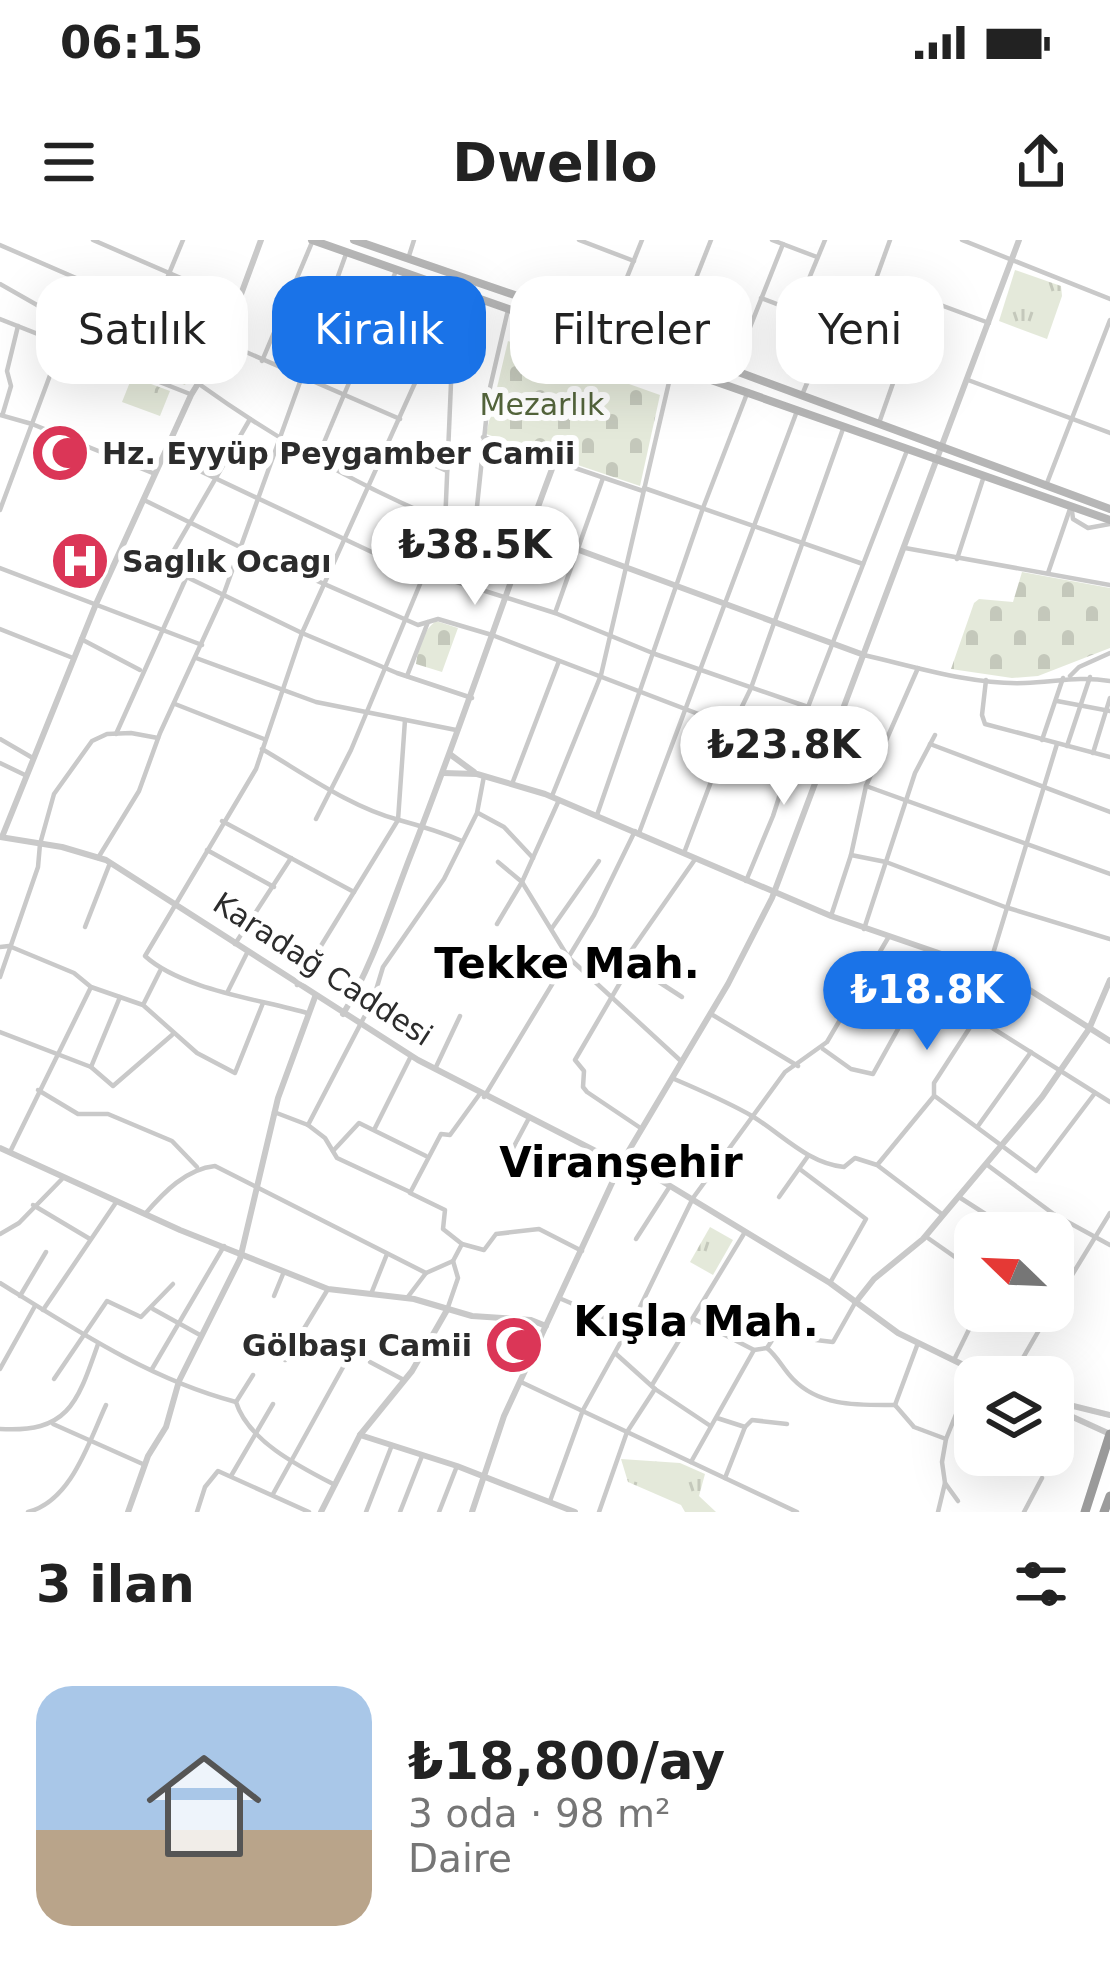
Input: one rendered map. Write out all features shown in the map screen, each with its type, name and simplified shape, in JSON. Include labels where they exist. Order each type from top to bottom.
[{"type":"highway","points":[[1085,1512],[1110,1434]]},
{"type":"highway","points":[[1104,1512],[1110,1496]]},
{"type":"main road","points":[[312,240],[416,276]]},
{"type":"main road","points":[[354,240],[510,294]]},
{"type":"main road","points":[[486,300],[509,308]]},
{"type":"main road","points":[[752,377],[879,424],[985,475],[1110,522]]},
{"type":"main road","points":[[726,384],[1110,509]]},
{"type":"street","points":[[93,240],[179,276]]},
{"type":"street","points":[[168,276],[183,240]]},
{"type":"street","points":[[248,280],[261,240]]},
{"type":"street","points":[[262,361],[312,240]]},
{"type":"street","points":[[408,259],[415,240]]},
{"type":"street","points":[[579,240],[634,261]]},
{"type":"street","points":[[628,276],[642,240]]},
{"type":"street","points":[[697,276],[711,240]]},
{"type":"street","points":[[772,240],[818,257]]},
{"type":"street","points":[[810,276],[825,240]]},
{"type":"street","points":[[877,276],[890,240]]},
{"type":"street","points":[[962,240],[1110,299]]},
{"type":"street","points":[[472,1512],[482,1475],[559,1298],[642,1129],[775,892],[1019,240]]},
{"type":"street","points":[[0,244],[70,276]]},
{"type":"street","points":[[752,321],[783,244]]},
{"type":"street","points":[[338,276],[347,252]]},
{"type":"street","points":[[317,459],[396,269]]},
{"type":"street","points":[[0,284],[36,304]]},
{"type":"street","points":[[761,298],[776,303]]},
{"type":"street","points":[[944,306],[989,323]]},
{"type":"street","points":[[474,535],[489,392],[509,308]]},
{"type":"street","points":[[0,319],[36,333]]},
{"type":"street","points":[[1046,485],[1110,320]]},
{"type":"street","points":[[19,326],[3,376],[11,386],[1,415],[155,474]]},
{"type":"street","points":[[248,355],[272,365]]},
{"type":"street","points":[[968,380],[1110,433]]},
{"type":"street","points":[[0,510],[47,384]]},
{"type":"street","points":[[164,384],[191,395]]},
{"type":"street","points":[[1,837],[96,604],[199,384],[368,489],[445,524],[521,550]]},
{"type":"street","points":[[98,858],[139,791],[223,596],[299,384]]},
{"type":"street","points":[[320,384],[400,419]]},
{"type":"street","points":[[308,1013],[212,990],[160,971],[145,956],[256,769],[302,633],[415,384]]},
{"type":"street","points":[[316,819],[367,712],[445,524],[451,384]]},
{"type":"street","points":[[497,924],[533,858],[601,675],[669,384]]},
{"type":"street","points":[[802,395],[807,384]]},
{"type":"street","points":[[879,424],[892,384]]},
{"type":"street","points":[[597,815],[748,392]]},
{"type":"street","points":[[410,1192],[441,1134],[450,1135],[482,1096],[617,872],[727,605],[798,409]]},
{"type":"street","points":[[166,566],[250,419]]},
{"type":"street","points":[[685,853],[776,623],[845,425]]},
{"type":"street","points":[[483,437],[862,564]]},
{"type":"street","points":[[388,445],[447,471]]},
{"type":"street","points":[[746,881],[909,447]]},
{"type":"street","points":[[164,454],[393,562],[555,613],[655,654],[808,707]]},
{"type":"street","points":[[343,1014],[472,698],[556,460]]},
{"type":"street","points":[[957,559],[985,475]]},
{"type":"street","points":[[555,613],[603,478]]},
{"type":"street","points":[[144,500],[418,625],[438,619],[493,635],[824,762]]},
{"type":"street","points":[[1071,506],[1079,525],[1095,530],[1110,522]]},
{"type":"street","points":[[1048,573],[1071,506]]},
{"type":"street","points":[[529,531],[864,655],[986,680],[1025,683],[1090,677],[1110,681]]},
{"type":"street","points":[[123,546],[302,633],[472,698]]},
{"type":"street","points":[[905,548],[1110,585]]},
{"type":"street","points":[[0,568],[202,645]]},
{"type":"street","points":[[116,734],[187,576]]},
{"type":"street","points":[[407,676],[428,622]]},
{"type":"street","points":[[0,628],[74,658]]},
{"type":"street","points":[[81,639],[142,671]]},
{"type":"street","points":[[1042,740],[1066,677],[1110,653]]},
{"type":"street","points":[[196,658],[280,691],[459,730]]},
{"type":"street","points":[[512,784],[560,659]]},
{"type":"street","points":[[831,916],[866,786],[918,668]]},
{"type":"street","points":[[1067,746],[1090,677]]},
{"type":"street","points":[[986,680],[985,724],[1110,757]]},
{"type":"street","points":[[1094,753],[1110,698]]},
{"type":"street","points":[[1056,701],[1108,711]]},
{"type":"street","points":[[175,704],[265,739]]},
{"type":"street","points":[[297,985],[398,820],[405,719]]},
{"type":"street","points":[[0,977],[38,867],[54,794],[92,741],[116,734],[158,738]]},
{"type":"street","points":[[864,929],[935,735]]},
{"type":"street","points":[[0,739],[31,757]]},
{"type":"street","points":[[930,743],[1110,812]]},
{"type":"street","points":[[988,970],[1057,744]]},
{"type":"street","points":[[262,749],[331,790],[398,820],[423,824],[463,841]]},
{"type":"street","points":[[449,754],[480,775]]},
{"type":"street","points":[[0,763],[25,775]]},
{"type":"street","points":[[443,773],[480,775],[555,798],[831,916],[988,970],[1017,982],[1110,1041]]},
{"type":"street","points":[[308,1126],[391,954],[444,879],[477,813],[480,775]]},
{"type":"street","points":[[866,786],[1110,874]]},
{"type":"street","points":[[477,813],[503,827],[533,858]]},
{"type":"street","points":[[222,820],[356,893]]},
{"type":"street","name":"Karadağ Caddesi","points":[[1,837],[110,863],[411,1056],[624,1165]]},
{"type":"street","points":[[207,850],[274,886]]},
{"type":"street","points":[[851,855],[886,862],[1005,907],[1110,939]]},
{"type":"street","points":[[236,944],[292,857]]},
{"type":"street","points":[[642,1129],[583,1087],[584,1071],[575,1060],[613,999],[631,964],[632,951],[695,858]]},
{"type":"street","points":[[552,928],[599,861]]},
{"type":"street","points":[[499,862],[522,882],[568,957],[682,1062]]},
{"type":"street","points":[[86,927],[110,863]]},
{"type":"street","points":[[550,1501],[583,1410],[693,1198],[784,1072],[821,1047],[888,938]]},
{"type":"street","points":[[0,947],[9,946],[74,973],[92,987],[143,1005],[172,1035],[235,1073],[264,1000]]},
{"type":"street","points":[[228,991],[247,952]]},
{"type":"street","points":[[631,964],[682,997]]},
{"type":"street","points":[[143,1005],[160,971]]},
{"type":"street","points":[[870,972],[976,1018],[1110,1102]]},
{"type":"street","points":[[362,976],[378,982]]},
{"type":"street","points":[[767,1348],[771,1338],[788,1326],[832,1342],[874,1279],[925,1236],[1060,1072],[1089,1029],[1110,980]]},
{"type":"street","points":[[92,987],[4,1152],[328,1288],[407,1298],[500,1321],[531,1320],[546,1326]]},
{"type":"street","points":[[821,1047],[851,1069],[873,1074],[918,993]]},
{"type":"street","points":[[92,1067],[120,997]]},
{"type":"street","points":[[128,1512],[145,1465],[166,1427],[179,1381],[242,1252],[274,1112],[315,997]]},
{"type":"street","points":[[710,1014],[798,1066]]},
{"type":"street","points":[[435,1069],[460,1016]]},
{"type":"street","points":[[877,1165],[934,1096],[934,1083],[976,1018]]},
{"type":"street","points":[[0,1032],[92,1067],[113,1086],[172,1035]]},
{"type":"street","points":[[978,1126],[1031,1052]]},
{"type":"street","points":[[375,1128],[411,1056]]},
{"type":"street","points":[[672,1078],[751,1115],[808,1156],[836,1166],[844,1167],[854,1158],[877,1165],[943,1215]]},
{"type":"street","points":[[38,1090],[78,1114],[108,1114],[172,1141],[197,1167]]},
{"type":"street","points":[[934,1096],[1036,1171],[1095,1093]]},
{"type":"street","points":[[274,1112],[326,1138],[337,1158],[445,1210],[442,1229],[462,1244],[484,1250],[496,1234],[532,1228],[582,1251]]},
{"type":"street","points":[[512,1150],[529,1118]]},
{"type":"street","points":[[333,1151],[359,1123],[426,1156]]},
{"type":"street","points":[[779,1197],[808,1156]]},
{"type":"street","points":[[986,1164],[1051,1212]]},
{"type":"street","points":[[624,1165],[693,1198],[830,1282],[918,1343],[954,1360]]},
{"type":"street","points":[[145,1214],[160,1195],[197,1167],[215,1166],[426,1273]]},
{"type":"street","points":[[801,1171],[866,1219],[830,1282]]},
{"type":"street","points":[[0,1234],[19,1222],[62,1179]]},
{"type":"street","points":[[636,1239],[670,1186]]},
{"type":"street","points":[[959,1197],[982,1212]]},
{"type":"street","points":[[43,1310],[117,1201]]},
{"type":"street","points":[[33,1205],[90,1239]]},
{"type":"street","points":[[1074,1271],[1110,1213]]},
{"type":"street","points":[[1074,1226],[1110,1245]]},
{"type":"street","points":[[599,1512],[627,1432],[745,1232]]},
{"type":"street","points":[[925,1236],[954,1256]]},
{"type":"street","points":[[407,1298],[426,1273],[453,1262],[462,1244]]},
{"type":"street","points":[[152,1369],[224,1246]]},
{"type":"street","points":[[20,1296],[46,1252]]},
{"type":"street","points":[[371,1295],[387,1255]]},
{"type":"street","points":[[321,1512],[360,1435],[404,1381],[447,1310],[458,1278],[453,1262]]},
{"type":"street","points":[[274,1296],[285,1269]]},
{"type":"street","points":[[0,1283],[98,1344],[200,1392],[236,1402]]},
{"type":"street","points":[[54,1379],[107,1301],[136,1317],[152,1309],[173,1284]]},
{"type":"street","points":[[285,1360],[328,1288]]},
{"type":"street","points":[[559,1298],[629,1328]]},
{"type":"street","points":[[0,1369],[35,1305]]},
{"type":"street","points":[[152,1309],[204,1336]]},
{"type":"street","points":[[694,1319],[754,1350],[767,1348],[816,1398],[896,1405]]},
{"type":"street","points":[[896,1405],[918,1343]]},
{"type":"street","points":[[0,1440],[2,1430],[34,1431],[53,1424],[83,1388],[98,1344]]},
{"type":"street","points":[[691,1462],[754,1350]]},
{"type":"street","points":[[615,1352],[654,1387],[710,1425]]},
{"type":"street","points":[[273,1494],[347,1360]]},
{"type":"street","points":[[370,1361],[404,1381]]},
{"type":"street","points":[[253,1375],[236,1402],[241,1420],[335,1485]]},
{"type":"street","points":[[521,1382],[797,1512]]},
{"type":"street","points":[[231,1476],[273,1404]]},
{"type":"street","points":[[28,1512],[43,1510],[58,1497],[106,1405]]},
{"type":"street","points":[[896,1405],[914,1427],[946,1439]]},
{"type":"street","points":[[1074,1408],[1110,1415]]},
{"type":"street","points":[[1074,1415],[1110,1434]]},
{"type":"street","points":[[717,1418],[745,1427]]},
{"type":"street","points":[[725,1478],[745,1427],[756,1418],[788,1424]]},
{"type":"street","points":[[938,1512],[945,1483],[942,1462],[954,1419]]},
{"type":"street","points":[[53,1424],[145,1465]]},
{"type":"street","points":[[360,1435],[575,1512]]},
{"type":"street","points":[[366,1512],[392,1445]]},
{"type":"street","points":[[400,1512],[422,1454]]},
{"type":"street","points":[[439,1512],[457,1466]]},
{"type":"street","points":[[197,1512],[218,1471],[309,1512]]},
{"type":"street","points":[[1024,1512],[1042,1478]]},
{"type":"street","points":[[945,1483],[958,1501]]},
{"type":"green space","points":[[1015,270],[1061,286],[1047,339],[999,321]]},
{"type":"green space","name":"Mezarlık","points":[[508,341],[510,384],[629,384],[660,395],[640,486],[486,434]]},
{"type":"green space","points":[[129,384],[151,384],[170,391],[160,416],[122,402]]},
{"type":"green space","points":[[1022,572],[1110,588],[1110,648],[1038,676],[1012,678],[951,669],[974,603],[979,599],[1013,602]]},
{"type":"green space","points":[[436,621],[458,628],[442,672],[416,664],[424,635]]},
{"type":"green space","points":[[710,1227],[733,1240],[713,1275],[690,1262]]},
{"type":"green space","points":[[621,1459],[680,1463],[705,1474],[699,1496],[716,1512],[685,1512],[681,1505],[628,1482]]},
{"type":"place","name":"Hz. Eyyüp Peygamber Camii","points":[[60,453]]},
{"type":"place","name":"Saglık Ocagı","points":[[80,561]]},
{"type":"place","name":"Gölbaşı Camii","points":[[514,1345]]},
{"type":"district","name":"Tekke Mah.","points":[[567,963]]},
{"type":"district","name":"Viranşehir","points":[[621,1162]]},
{"type":"district","name":"Kışla Mah.","points":[[696,1321]]}]
